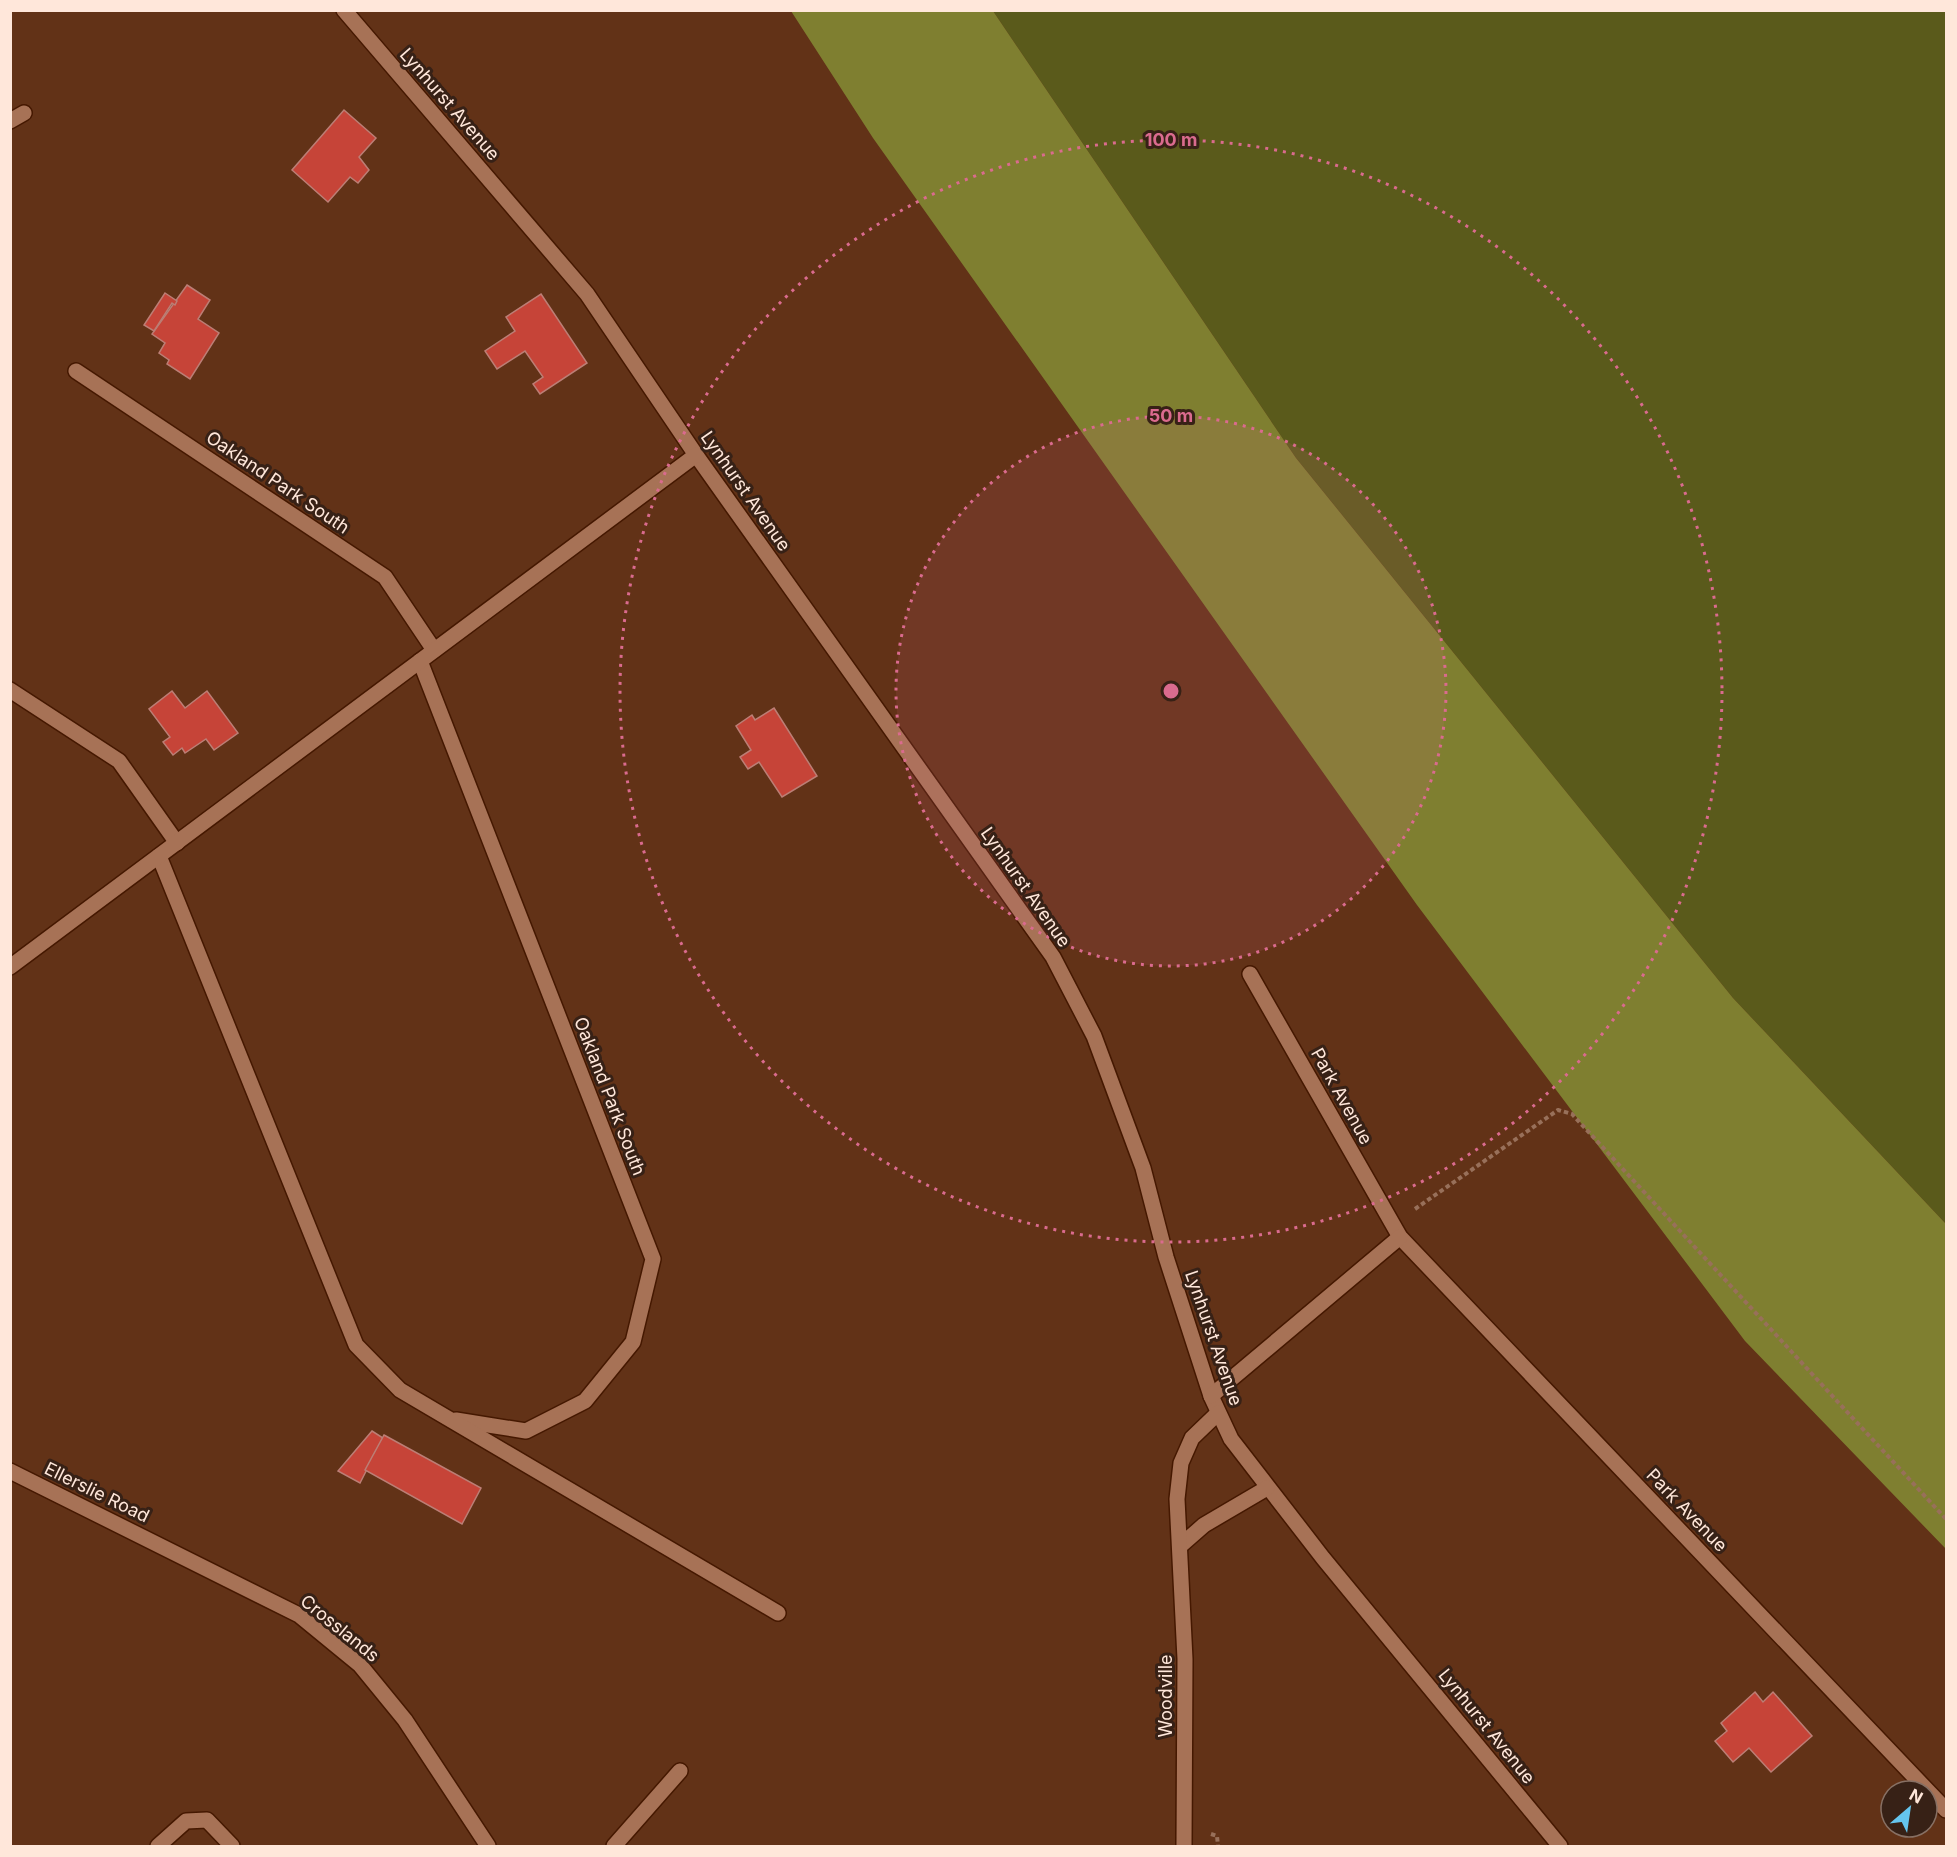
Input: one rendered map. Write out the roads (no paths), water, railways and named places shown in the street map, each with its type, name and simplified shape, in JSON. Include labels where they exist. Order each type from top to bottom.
[{"type":"street","name":"Lynhurst Avenue","points":[[344,10],[587,294],[696,455],[1053,957],[1094,1036],[1143,1168],[1166,1257],[1211,1396],[1231,1439],[1267,1488],[1560,1846]]},
{"type":"street","name":"Oakland Park South","points":[[76,370],[385,577],[434,650]]},
{"type":"street","points":[[10,967],[696,455]]},
{"type":"street","name":"Oakland Park South","points":[[420,661],[653,1259],[633,1342],[585,1401],[526,1431],[447,1418]]},
{"type":"street","points":[[10,690],[120,761],[177,843]]},
{"type":"street","name":"Oakland Park South","points":[[159,856],[356,1345],[400,1390],[778,1613]]},
{"type":"street","name":"Park Avenue","points":[[1250,974],[1396,1231],[1947,1810]]},
{"type":"street","points":[[1211,1396],[1396,1231]]},
{"type":"street","name":"Woodville","points":[[1184,1846],[1185,1659],[1178,1499],[1181,1463],[1192,1438],[1218,1413]]},
{"type":"street","name":"Ellerslie Road","points":[[10,1471],[166,1549]]},
{"type":"street","points":[[1180,1546],[1204,1525],[1267,1488]]},
{"type":"street","name":"Crosslands","points":[[166,1549],[299,1615],[360,1665],[405,1719],[488,1846]]},
{"type":"street","points":[[614,1846],[680,1771]]},
{"type":"street","points":[[158,1846],[186,1821],[207,1820],[232,1846]]}]
